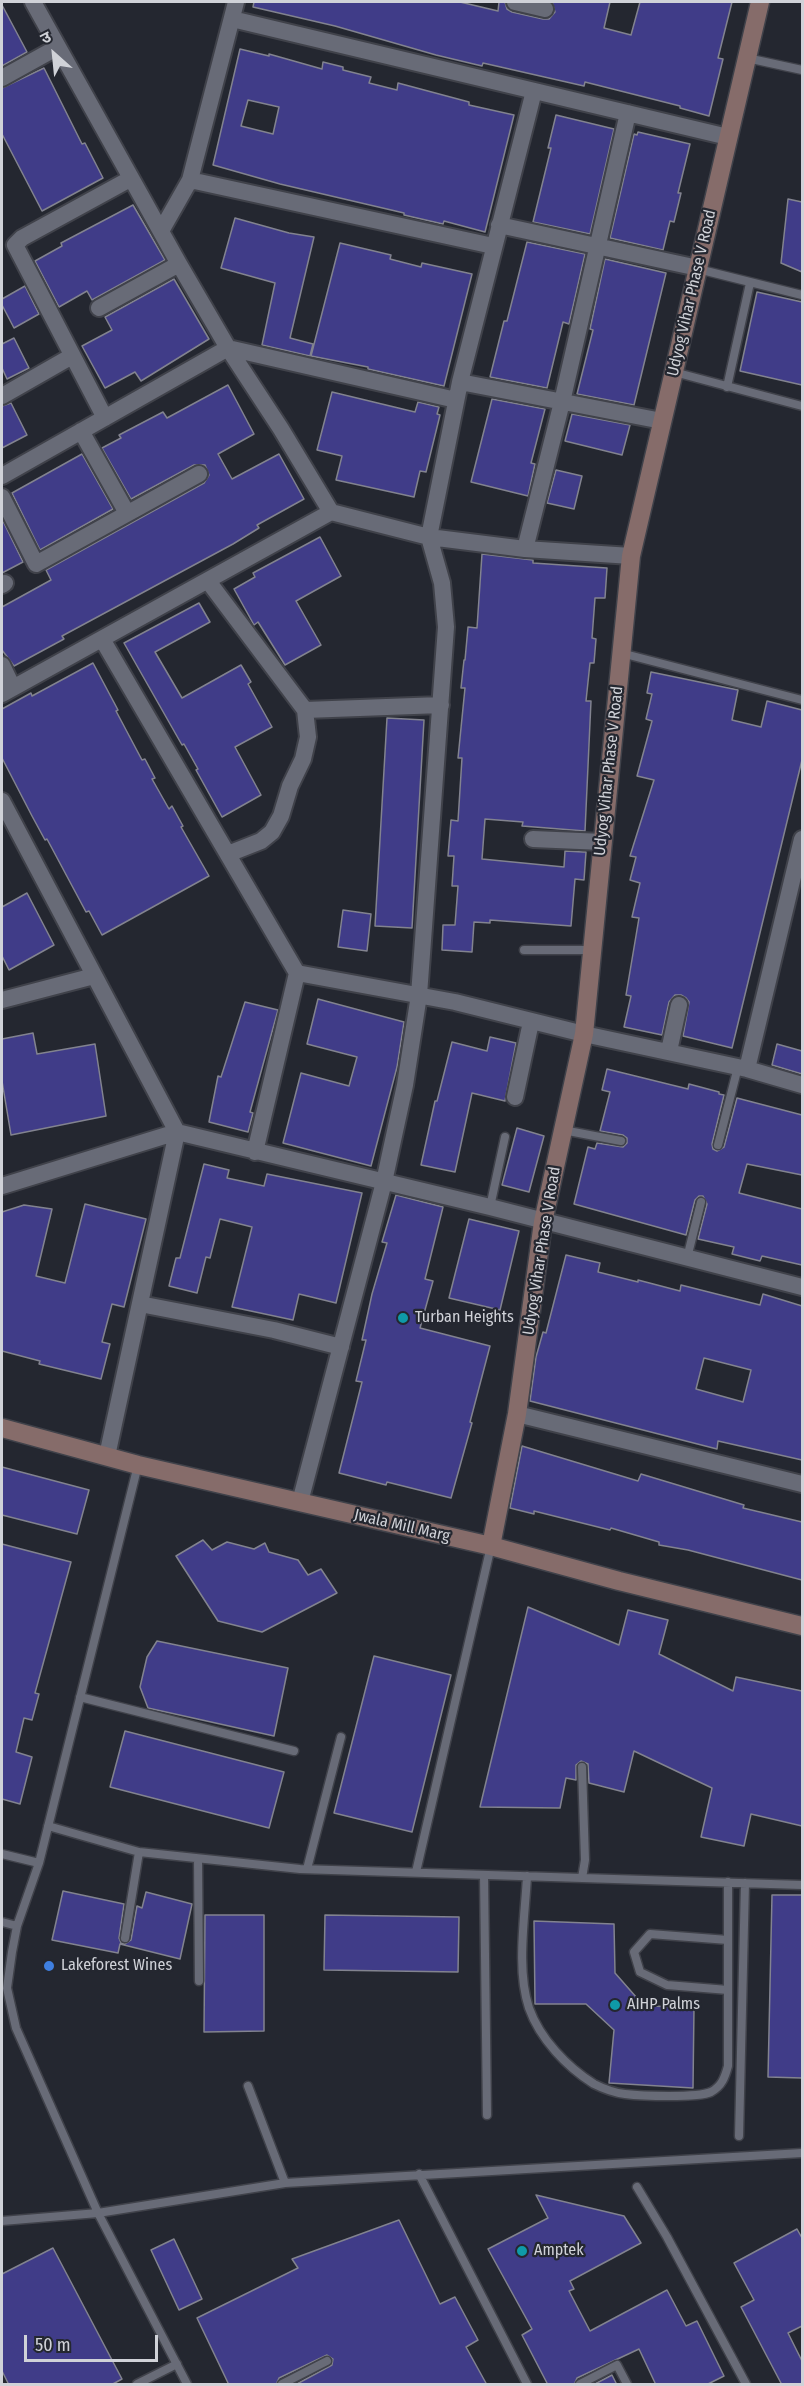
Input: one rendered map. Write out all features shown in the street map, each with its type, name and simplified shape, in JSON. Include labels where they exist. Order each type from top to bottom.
[{"type":"street","points":[[34,2],[179,264],[228,348],[281,429],[331,512]]},
{"type":"street","points":[[161,231],[190,180],[236,2]]},
{"type":"street","points":[[514,2],[545,9]]},
{"type":"street","name":"Udyog Vihar Phase V Road","points":[[491,1546],[518,1414],[543,1222],[584,1034],[631,556],[760,2]]},
{"type":"street","points":[[231,19],[728,137]]},
{"type":"street","points":[[2,78],[58,47]]},
{"type":"street","points":[[300,1502],[384,1182],[405,1085],[420,995],[446,627],[442,583],[429,537],[460,382],[534,91]]},
{"type":"street","points":[[525,549],[562,402],[628,113]]},
{"type":"street","points":[[105,418],[15,245],[22,238],[130,179]]},
{"type":"street","points":[[190,180],[493,246]]},
{"type":"street","points":[[499,225],[698,268]]},
{"type":"street","points":[[99,308],[179,264]]},
{"type":"street","points":[[2,476],[228,348],[456,400]]},
{"type":"street","points":[[2,396],[72,356]]},
{"type":"street","points":[[460,382],[662,421]]},
{"type":"street","points":[[81,431],[127,513]]},
{"type":"street","points":[[2,497],[36,564],[199,474]]},
{"type":"street","points":[[2,665],[7,691],[331,512],[429,537],[525,549],[631,556]]},
{"type":"street","points":[[208,580],[305,710],[308,736],[303,759],[272,832],[261,841],[228,854]]},
{"type":"street","points":[[102,639],[297,973],[255,1152]]},
{"type":"street","points":[[305,710],[441,705]]},
{"type":"street","points":[[3,806],[177,1132],[107,1456]]},
{"type":"street","points":[[533,839],[603,842]]},
{"type":"street","points":[[743,1068],[802,839]]},
{"type":"street","points":[[297,973],[420,995],[584,1034],[743,1068],[802,1085]]},
{"type":"street","points":[[2,1000],[94,976]]},
{"type":"street","points":[[669,1051],[679,1005]]},
{"type":"street","points":[[515,1097],[531,1022]]},
{"type":"street","points":[[2,1186],[177,1132],[802,1287]]},
{"type":"street","points":[[140,1304],[274,1330],[341,1347]]},
{"type":"street","points":[[518,1414],[802,1484]]},
{"type":"street","name":"Jwala Mill Marg","points":[[2,1428],[138,1465],[491,1546],[619,1581],[802,1626]]},
{"type":"lane","points":[[747,58],[802,70]]},
{"type":"lane","points":[[698,268],[802,295]]},
{"type":"lane","points":[[727,387],[750,283]]},
{"type":"lane","points":[[674,372],[802,406]]},
{"type":"lane","points":[[621,652],[802,700]]},
{"type":"lane","points":[[524,950],[592,950]]},
{"type":"lane","points":[[718,1145],[743,1068]]},
{"type":"lane","points":[[563,1130],[621,1141]]},
{"type":"lane","points":[[490,1208],[505,1137]]},
{"type":"lane","points":[[687,1258],[701,1202]]},
{"type":"lane","points":[[138,1465],[39,1863],[17,1926],[4,1987],[16,2028],[98,2213],[187,2385]]},
{"type":"lane","points":[[416,1872],[491,1546]]},
{"type":"lane","points":[[80,1697],[294,1751]]},
{"type":"lane","points":[[308,1869],[341,1737]]},
{"type":"lane","points":[[582,1767],[585,1860],[582,1878]]},
{"type":"lane","points":[[48,1826],[139,1852],[308,1869],[802,1885]]},
{"type":"lane","points":[[125,1938],[139,1852]]},
{"type":"lane","points":[[2,1854],[39,1863]]},
{"type":"lane","points":[[198,1859],[199,1981]]},
{"type":"lane","points":[[484,1875],[487,2115]]},
{"type":"lane","points":[[527,1876],[523,1976],[530,2009],[546,2039],[568,2065],[596,2085],[624,2094],[701,2096],[714,2091],[724,2080],[728,2066],[728,1882]]},
{"type":"lane","points":[[739,2136],[745,1883]]},
{"type":"lane","points":[[2,1922],[17,1926]]},
{"type":"lane","points":[[728,1940],[650,1934],[634,1952],[640,1972],[667,1985],[728,1990]]},
{"type":"lane","points":[[249,2086],[285,2183]]},
{"type":"lane","points":[[2,2221],[98,2213],[285,2183],[802,2152]]},
{"type":"lane","points":[[418,2174],[527,2385]]},
{"type":"lane","points":[[637,2187],[667,2237],[746,2385]]},
{"type":"lane","points":[[282,2385],[327,2361]]},
{"type":"lane","points":[[137,2385],[177,2364]]},
{"type":"lane","points":[[580,2385],[617,2365],[627,2385]]},
{"type":"building","points":[[254,2],[460,2],[498,11],[499,2],[505,2],[507,9],[512,12],[549,19],[555,12],[552,2],[610,2],[604,28],[631,35],[640,2],[732,2],[718,58],[723,59],[709,116],[680,108],[680,106],[585,82],[584,86],[483,63],[482,66],[436,55],[335,26],[253,7]]},
{"type":"building","points":[[2,5],[27,52],[2,66]]},
{"type":"building","points":[[240,49],[269,56],[269,54],[322,69],[323,62],[371,77],[369,83],[397,90],[398,83],[469,102],[469,105],[514,115],[485,232],[444,221],[443,224],[404,215],[404,213],[280,184],[213,165]],"holes":[[[248,100],[279,107],[273,134],[241,126]]]},
{"type":"building","points":[[44,68],[82,144],[85,143],[103,178],[42,211],[2,134],[2,88]]},
{"type":"building","points":[[556,115],[614,129],[590,234],[533,222],[551,148],[548,148]]},
{"type":"building","points":[[638,132],[690,144],[678,193],[681,193],[674,222],[670,221],[663,250],[610,238],[634,134],[637,135]]},
{"type":"building","points":[[788,199],[802,202],[802,272],[781,263]]},
{"type":"building","points":[[133,205],[165,260],[92,300],[87,291],[59,307],[35,261],[62,246],[61,243]]},
{"type":"building","points":[[235,218],[289,233],[314,237],[290,338],[313,344],[310,356],[262,345],[275,283],[221,268]]},
{"type":"building","points":[[527,242],[585,254],[569,324],[563,322],[547,388],[490,377]]},
{"type":"building","points":[[340,243],[391,255],[390,259],[421,267],[422,263],[472,274],[444,386],[368,369],[368,367],[311,356]]},
{"type":"building","points":[[605,259],[666,273],[634,405],[577,394],[593,330],[590,329]]},
{"type":"building","points":[[174,279],[209,339],[141,381],[135,372],[105,388],[82,346],[112,330],[105,317]]},
{"type":"building","points":[[25,286],[39,314],[14,328],[2,305],[2,299]]},
{"type":"building","points":[[757,292],[802,302],[802,385],[740,371]]},
{"type":"building","points":[[14,338],[29,368],[7,379],[2,368],[2,344]]},
{"type":"building","points":[[228,385],[254,434],[218,454],[232,479],[279,454],[304,499],[257,525],[259,528],[233,544],[62,636],[64,639],[14,666],[2,650],[2,607],[51,580],[46,570],[204,483],[209,475],[205,465],[194,465],[131,499],[102,448],[121,438],[119,435],[163,412],[167,418]]},
{"type":"building","points":[[332,392],[415,412],[418,402],[439,407],[437,414],[440,415],[426,472],[420,471],[414,497],[336,480],[342,456],[317,450]]},
{"type":"building","points":[[492,399],[545,409],[531,463],[535,464],[528,496],[471,482]]},
{"type":"building","points":[[11,403],[27,435],[2,448],[2,406]]},
{"type":"building","points":[[572,414],[630,425],[622,455],[565,441]]},
{"type":"building","points":[[82,454],[113,509],[40,550],[12,493]]},
{"type":"building","points":[[556,470],[582,476],[574,509],[547,503]]},
{"type":"building","points":[[2,519],[23,562],[2,573]]},
{"type":"building","points":[[320,537],[341,576],[296,601],[321,645],[285,665],[258,622],[254,625],[234,589],[255,577],[253,573]]},
{"type":"building","points":[[482,554],[533,560],[533,563],[607,568],[605,598],[595,598],[592,638],[596,639],[594,663],[590,663],[586,701],[591,701],[585,831],[522,826],[523,822],[485,819],[482,859],[564,867],[565,851],[586,852],[584,880],[575,879],[571,926],[490,920],[490,923],[474,922],[472,952],[442,950],[443,925],[455,925],[458,886],[452,886],[454,856],[448,856],[451,820],[458,821],[462,758],[458,758],[465,688],[461,688],[464,660],[468,627],[477,628]]},
{"type":"building","points":[[199,603],[210,622],[155,652],[182,698],[241,665],[251,682],[248,684],[272,727],[235,747],[261,795],[222,817],[184,744],[182,745],[124,643]]},
{"type":"building","points":[[93,663],[142,760],[145,759],[155,778],[152,779],[169,809],[172,806],[183,826],[181,827],[209,876],[102,935],[89,911],[86,912],[47,839],[45,840],[2,758],[2,709],[31,693],[32,696]]},
{"type":"building","points":[[651,672],[738,690],[732,720],[761,727],[767,701],[802,710],[802,760],[732,1048],[683,1036],[689,1002],[681,995],[675,995],[669,1002],[662,1035],[624,1027],[631,996],[626,995],[639,918],[632,917],[640,883],[630,880],[636,857],[630,856],[654,780],[637,776],[652,721],[646,719],[652,694],[647,693]]},
{"type":"building","points":[[387,718],[424,720],[412,928],[375,926]]},
{"type":"building","points":[[27,893],[54,945],[9,970],[2,956],[2,907]]},
{"type":"building","points":[[343,910],[371,914],[367,951],[338,947]]},
{"type":"building","points":[[318,999],[404,1022],[397,1067],[371,1166],[283,1143],[301,1073],[349,1086],[357,1057],[307,1044]]},
{"type":"building","points":[[245,1002],[278,1010],[250,1112],[253,1113],[248,1132],[209,1122],[218,1076],[221,1077]]},
{"type":"building","points":[[33,1033],[37,1054],[95,1044],[106,1116],[11,1135],[2,1081],[2,1039]]},
{"type":"building","points":[[490,1037],[516,1043],[505,1101],[472,1093],[455,1172],[421,1165],[435,1101],[437,1101],[452,1042],[487,1051]]},
{"type":"building","points":[[777,1044],[802,1051],[802,1074],[772,1065]]},
{"type":"building","points":[[607,1069],[688,1089],[689,1084],[724,1095],[712,1144],[713,1149],[717,1151],[724,1147],[737,1098],[802,1115],[802,1175],[747,1164],[739,1193],[802,1209],[802,1265],[762,1256],[760,1261],[732,1254],[734,1247],[698,1239],[707,1204],[703,1196],[695,1200],[686,1235],[574,1204],[588,1147],[595,1149],[597,1143],[623,1147],[627,1143],[627,1138],[623,1135],[600,1131],[610,1092],[602,1090]]},
{"type":"building","points":[[517,1128],[544,1136],[529,1192],[502,1185]]},
{"type":"building","points":[[204,1164],[229,1170],[227,1178],[264,1186],[267,1174],[362,1193],[336,1303],[299,1294],[293,1320],[232,1307],[252,1227],[220,1219],[210,1258],[206,1257],[197,1293],[169,1286],[176,1258],[180,1258]]},
{"type":"building","points":[[396,1195],[443,1207],[425,1279],[433,1281],[420,1328],[490,1346],[451,1498],[339,1473],[362,1382],[356,1381],[366,1340],[362,1340],[372,1294],[387,1243],[382,1242]]},
{"type":"building","points":[[85,1204],[146,1219],[124,1307],[112,1304],[102,1342],[110,1344],[101,1379],[39,1364],[40,1361],[2,1351],[2,1212],[24,1205],[52,1209],[36,1276],[65,1283]]},
{"type":"building","points":[[469,1219],[519,1231],[500,1310],[449,1298]]},
{"type":"building","points":[[566,1255],[600,1263],[598,1272],[638,1282],[638,1280],[680,1291],[681,1285],[760,1305],[763,1294],[802,1306],[802,1460],[718,1441],[717,1449],[530,1401],[536,1357],[543,1332],[546,1333]],"holes":[[[704,1358],[751,1370],[743,1402],[696,1389]]]},
{"type":"building","points":[[522,1446],[638,1481],[641,1474],[744,1505],[743,1508],[802,1522],[802,1580],[688,1550],[659,1545],[659,1542],[611,1528],[610,1530],[534,1511],[534,1514],[510,1508]]},
{"type":"building","points":[[2,1467],[89,1490],[77,1534],[2,1515]]},
{"type":"building","points":[[203,1540],[212,1550],[227,1542],[254,1549],[265,1543],[269,1552],[298,1560],[308,1575],[321,1569],[337,1593],[262,1632],[218,1621],[176,1556]]},
{"type":"building","points":[[2,1544],[71,1562],[35,1693],[39,1694],[32,1720],[24,1718],[16,1752],[32,1757],[20,1804],[2,1799]]},
{"type":"building","points":[[528,1607],[619,1645],[628,1610],[668,1620],[659,1654],[733,1691],[736,1677],[802,1691],[802,1826],[751,1814],[744,1846],[701,1837],[712,1788],[634,1751],[624,1792],[589,1783],[588,1764],[581,1761],[576,1765],[576,1780],[566,1778],[560,1808],[480,1807]]},
{"type":"building","points":[[157,1641],[288,1668],[274,1736],[148,1708],[140,1687],[147,1657]]},
{"type":"building","points":[[374,1656],[451,1675],[412,1832],[334,1813]]},
{"type":"building","points":[[125,1731],[284,1772],[269,1828],[110,1787]]},
{"type":"building","points":[[63,1891],[124,1904],[119,1938],[121,1943],[125,1944],[131,1940],[137,1906],[142,1908],[146,1892],[192,1904],[180,1959],[120,1944],[118,1953],[52,1940]]},
{"type":"building","points":[[772,1895],[802,1895],[802,2078],[768,2077]]},
{"type":"building","points":[[205,1915],[264,1915],[264,2031],[204,2032]]},
{"type":"building","points":[[325,1915],[459,1917],[458,1972],[324,1970]]},
{"type":"building","name":"AIHP Palms","points":[[534,1921],[614,1924],[615,1973],[644,2006],[694,2007],[693,2088],[609,2083],[614,2030],[586,2004],[535,2004]]},
{"type":"building","points":[[536,2195],[624,2216],[641,2243],[570,2281],[574,2289],[569,2291],[590,2331],[667,2290],[686,2326],[697,2321],[724,2376],[706,2385],[656,2385],[639,2349],[577,2378],[574,2385],[548,2385],[522,2335],[532,2329],[488,2249],[548,2218]]},
{"type":"building","points":[[399,2220],[440,2304],[455,2297],[478,2340],[466,2347],[487,2385],[295,2385],[332,2365],[333,2359],[327,2355],[279,2378],[276,2385],[229,2385],[197,2318],[298,2268],[292,2259]]},
{"type":"building","points":[[797,2229],[802,2238],[802,2326],[788,2333],[802,2361],[802,2385],[782,2385],[741,2307],[754,2300],[734,2263]]},
{"type":"building","points":[[174,2239],[202,2299],[179,2310],[151,2250]]},
{"type":"building","points":[[53,2248],[122,2379],[111,2385],[9,2385],[2,2371],[2,2274]]},
{"type":"building","points":[[612,2375],[617,2385],[593,2385]]},
{"type":"place","name":"Turban Heights","points":[[403,1318]]},
{"type":"place","name":"Lakeforest Wines","points":[[49,1966]]},
{"type":"place","name":"AIHP Palms","points":[[615,2005]]},
{"type":"place","name":"Amptek","points":[[522,2251]]}]
